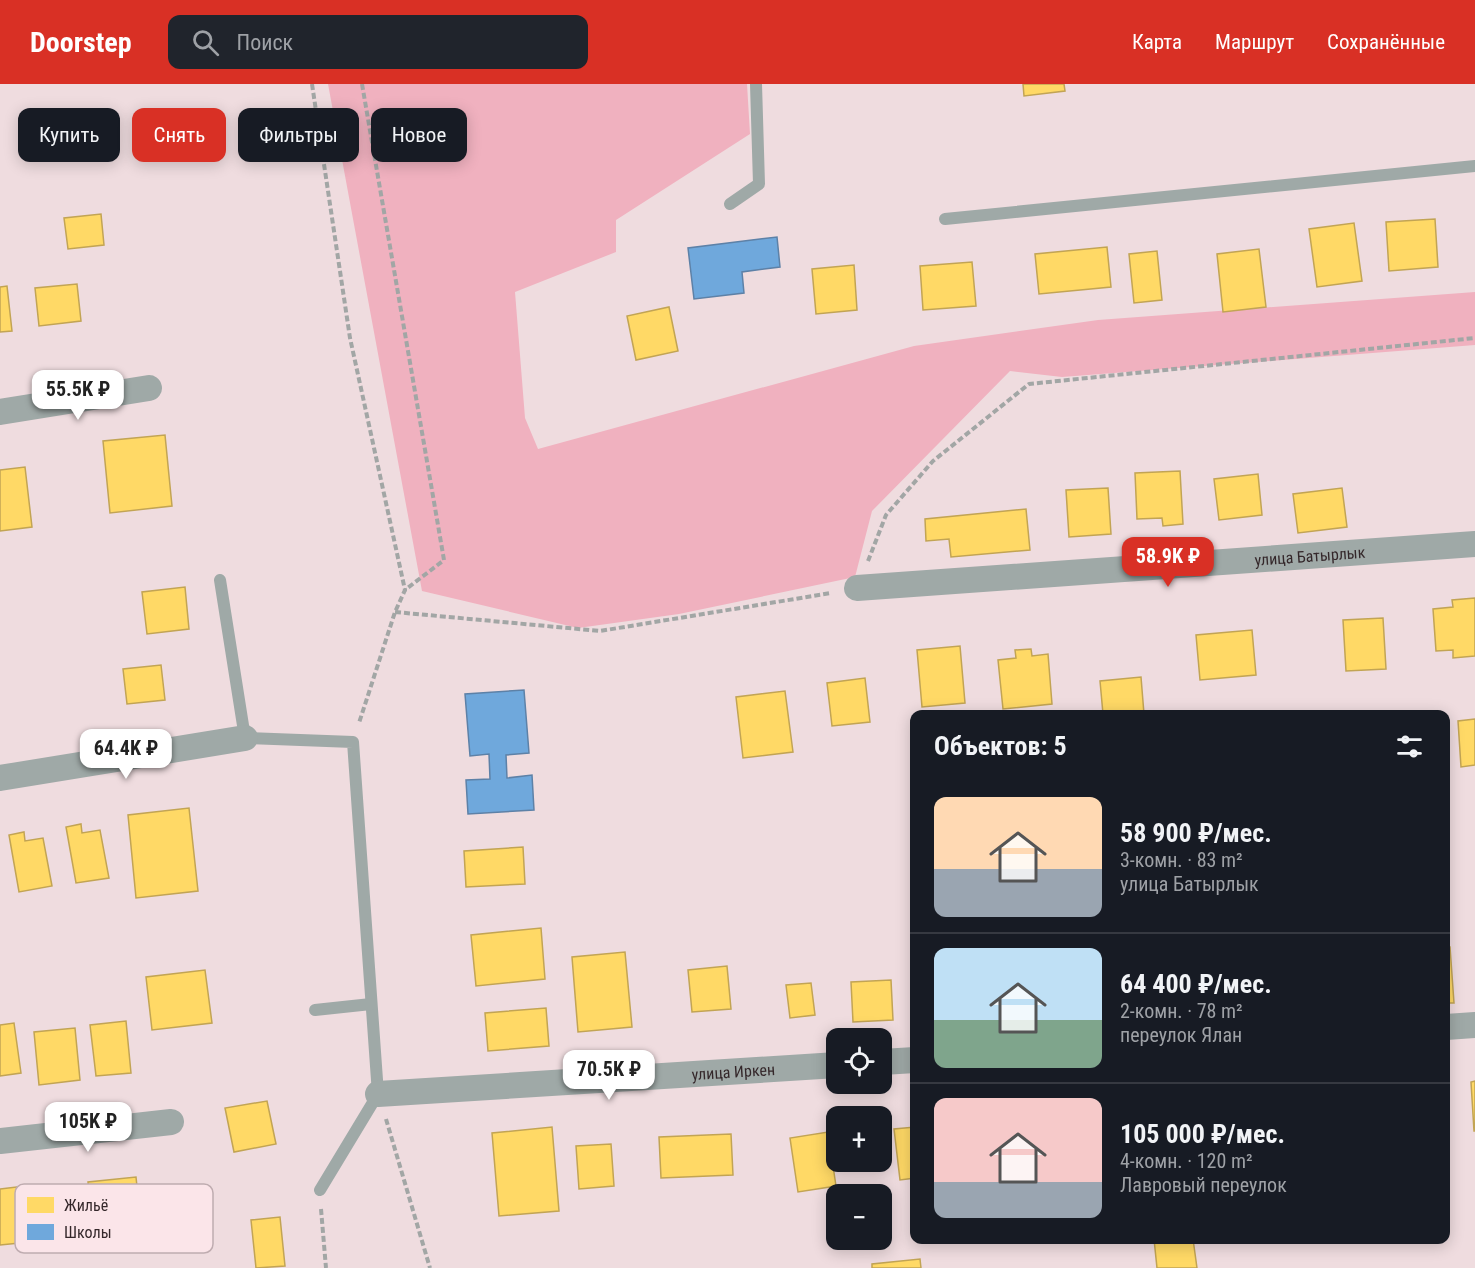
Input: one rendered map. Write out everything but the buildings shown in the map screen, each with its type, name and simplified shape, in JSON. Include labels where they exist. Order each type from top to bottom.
[{"type":"street","points":[[0,412],[149,388]]},
{"type":"street","name":"улица Батырлык","points":[[857,588],[1475,544]]},
{"type":"street","points":[[0,778],[245,738]]},
{"type":"street","points":[[1450,1027],[1475,1025]]},
{"type":"street","points":[[892,1061],[910,1060]]},
{"type":"street","name":"улица Иркен","points":[[378,1094],[826,1066]]},
{"type":"street","points":[[0,1142],[171,1122]]},
{"type":"lane","points":[[730,204],[759,184],[756,84]]},
{"type":"lane","points":[[945,219],[1475,166]]},
{"type":"lane","points":[[219,580],[245,738],[352,742],[378,1094],[320,1190]]},
{"type":"lane","points":[[315,1010],[371,1004]]},
{"type":"path","points":[[312,84],[350,338],[405,590]]},
{"type":"path","points":[[352,742],[395,612],[405,590],[444,560],[362,84]]},
{"type":"path","points":[[395,612],[600,631],[857,588],[886,515],[933,461],[1029,384],[1475,338]]},
{"type":"path","points":[[378,1094],[430,1268]]},
{"type":"path","points":[[320,1190],[326,1268]]},
{"type":"shaded area","points":[[328,84],[747,84],[750,134],[616,220],[616,252],[515,292],[525,418],[538,449],[914,346],[1098,320],[1475,292],[1475,345],[1062,377],[1010,371],[872,511],[855,577],[679,614],[578,628],[422,591],[342,162],[359,162],[359,108],[332,108]]}]
